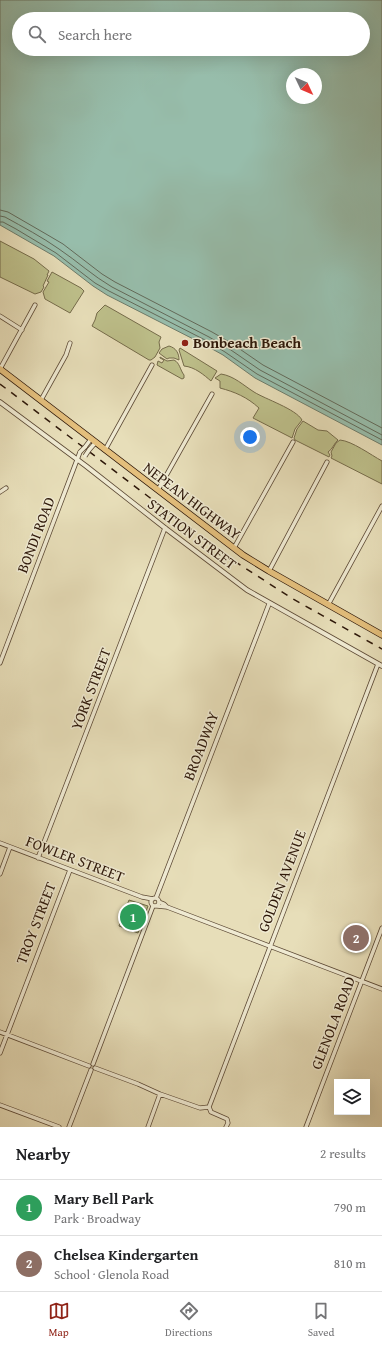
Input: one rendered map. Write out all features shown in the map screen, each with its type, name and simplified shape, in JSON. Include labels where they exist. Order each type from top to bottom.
[{"type":"highway","name":"NEPEAN HIGHWAY","points":[[0,369],[234,548],[268,571],[382,635]]},
{"type":"street","points":[[0,369],[35,305]]},
{"type":"street","points":[[0,316],[22,330]]},
{"type":"street","points":[[41,400],[67,352],[70,343]]},
{"type":"street","points":[[105,450],[152,365]]},
{"type":"street","points":[[158,490],[212,394]]},
{"type":"street","name":"STATION STREET","points":[[0,402],[232,580],[269,604],[380,665]]},
{"type":"street","points":[[78,461],[90,450],[93,440]]},
{"type":"street","name":"BONDI ROAD","points":[[0,662],[78,461],[80,452],[93,440]]},
{"type":"street","points":[[234,548],[293,442]]},
{"type":"street","points":[[268,571],[327,462]]},
{"type":"street","points":[[0,492],[6,488]]},
{"type":"street","points":[[328,605],[382,506]]},
{"type":"street","name":"YORK STREET","points":[[38,858],[165,528]]},
{"type":"street","name":"BROADWAY","points":[[69,1127],[269,604]]},
{"type":"street","name":"GOLDEN AVENUE","points":[[210,1107],[270,946],[380,665]]},
{"type":"street","name":"FOWLER STREET","points":[[0,843],[155,902],[164,904],[168,907],[382,989]]},
{"type":"street","points":[[0,874],[10,847]]},
{"type":"street","name":"TROY STREET","points":[[0,1053],[70,870]]},
{"type":"street","name":"GLENOLA ROAD","points":[[306,1127],[382,928]]},
{"type":"street","points":[[0,1032],[138,1084],[160,1094],[200,1108],[210,1107],[211,1112],[227,1119],[228,1123],[226,1127]]},
{"type":"street","points":[[148,1127],[160,1094]]},
{"type":"street","points":[[0,1105],[59,1127]]},
{"type":"shaded area","points":[[0,241],[34,259],[49,271],[41,292],[35,294],[0,277]]},
{"type":"shaded area","points":[[52,272],[84,291],[70,313],[45,299],[43,292],[49,282],[47,281]]},
{"type":"shaded area","points":[[105,305],[161,337],[159,342],[160,348],[155,357],[149,360],[92,326],[97,313]]},
{"type":"shaded area","points":[[169,346],[177,351],[179,360],[174,358],[167,359],[159,353],[162,349]]},
{"type":"shaded area","points":[[180,348],[217,371],[211,381],[196,370],[184,366],[179,350]]},
{"type":"shaded area","points":[[160,357],[167,361],[176,361],[184,375],[184,378],[182,379],[157,365],[158,361],[162,363],[164,360]]},
{"type":"shaded area","points":[[221,374],[234,379],[254,392],[287,408],[299,416],[302,420],[295,429],[292,438],[253,418],[259,408],[241,395],[220,388],[220,381],[215,378]]},
{"type":"shaded area","points":[[303,421],[318,430],[327,431],[338,440],[328,452],[330,455],[329,457],[295,440],[294,438],[297,429]]},
{"type":"shaded area","points":[[340,440],[356,446],[382,461],[382,484],[331,458],[331,452],[336,443]]},
{"type":"shaded area","points":[[129,900],[148,906],[138,933],[119,926]]},
{"type":"water","points":[[0,0],[382,0],[382,445],[255,378],[223,355],[107,295],[54,256],[0,225]]},
{"type":"railway","points":[[0,384],[228,557],[293,599],[382,649]]},
{"type":"place","name":"Bonbeach Beach","points":[[185,343]]},
{"type":"place","name":"Mary Bell Park","points":[[133,917]]},
{"type":"place","name":"Chelsea Kindergarten","points":[[356,938]]}]
